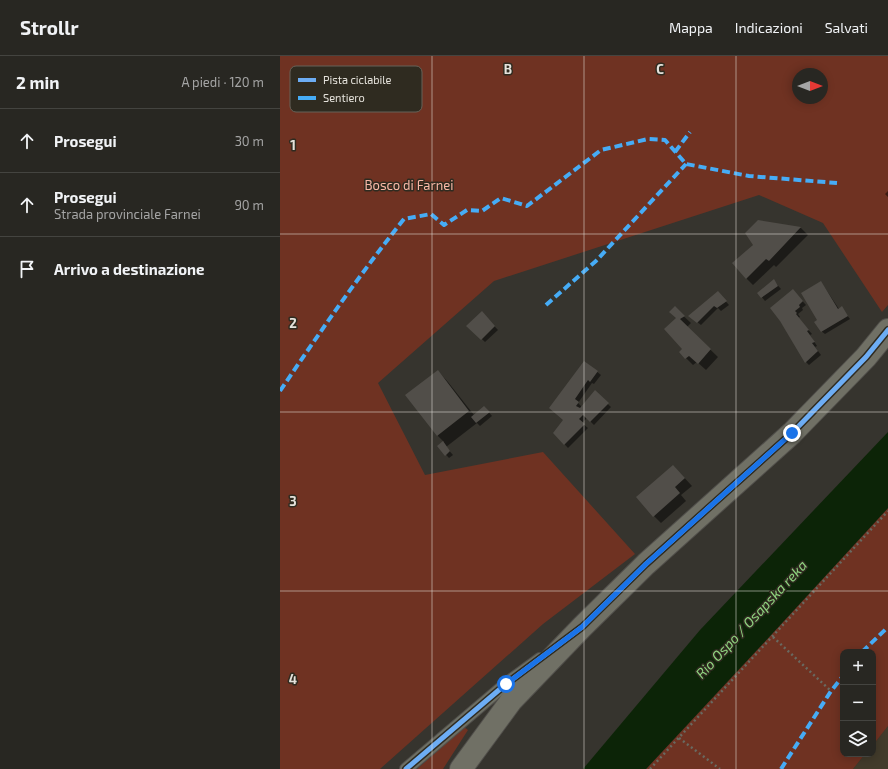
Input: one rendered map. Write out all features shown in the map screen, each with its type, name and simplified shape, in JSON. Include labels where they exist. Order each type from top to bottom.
[{"type":"main road","points":[[460,769],[511,701],[582,627],[646,564],[792,433],[866,356],[888,330]]},
{"type":"lane","points":[[406,769],[506,684],[582,627]]},
{"type":"path","points":[[650,769],[888,511]]},
{"type":"path","points":[[773,637],[831,690]]},
{"type":"path","points":[[679,738],[720,769]]},
{"type":"shaded area","points":[[888,726],[888,769],[853,769],[863,757],[876,757],[876,741]]},
{"type":"green space","name":"Bosco di Farnei","points":[[280,56],[888,56],[888,305],[882,312],[823,223],[759,195],[494,281],[378,383],[425,475],[543,452],[635,554],[543,624],[380,769],[280,769]]},
{"type":"green space","points":[[888,508],[888,726],[876,741],[876,649],[840,649],[840,757],[863,757],[853,769],[646,769]]},
{"type":"green space","points":[[464,727],[468,730],[443,769],[417,769]]},
{"type":"water","name":"Rio Ospo / Osapska reka","points":[[888,432],[888,508],[646,769],[583,769],[700,630]]},
{"type":"building","points":[[758,220],[801,227],[769,261],[766,259],[746,279],[732,263],[753,245],[745,233]]},
{"type":"building","points":[[774,279],[778,286],[761,298],[757,293]]},
{"type":"building","points":[[821,281],[838,309],[842,306],[848,316],[821,332],[814,322],[817,320],[801,293]]},
{"type":"building","points":[[793,289],[803,301],[799,305],[800,307],[795,311],[797,313],[796,314],[809,330],[807,331],[815,342],[812,343],[818,351],[805,363],[780,321],[770,308]]},
{"type":"building","points":[[718,291],[727,301],[717,308],[714,306],[697,323],[688,316]]},
{"type":"building","points":[[675,306],[685,316],[680,319],[711,349],[698,364],[689,356],[685,359],[679,352],[682,349],[664,329],[676,318],[669,312]]},
{"type":"building","points":[[482,311],[495,326],[481,340],[466,326]]},
{"type":"building","points":[[584,361],[598,371],[590,382],[588,380],[575,399],[579,402],[576,406],[580,408],[595,390],[609,403],[590,422],[583,415],[579,419],[585,424],[564,445],[553,433],[563,420],[549,408]]},
{"type":"building","points":[[438,370],[469,411],[437,436],[405,395]]},
{"type":"building","points":[[484,406],[490,412],[476,423],[471,417]]},
{"type":"building","points":[[443,441],[450,451],[445,456],[437,446]]},
{"type":"building","points":[[673,465],[685,478],[675,487],[680,493],[653,517],[636,497]]},
{"type":"marked path","points":[[675,152],[690,132]]},
{"type":"marked path","points":[[280,391],[340,304],[404,219],[431,214],[444,225],[467,210],[482,211],[501,198],[527,206],[601,150],[648,139],[665,140],[686,164],[749,176],[837,183]]},
{"type":"marked path","points":[[546,305],[596,261],[686,164]]},
{"type":"marked path","points":[[865,649],[888,627]]},
{"type":"marked path","points":[[781,769],[831,691],[840,680]]},
{"type":"cycle path","points":[[406,769],[506,684],[582,627],[646,564],[792,433],[866,357],[888,330]]},
{"type":"route","points":[[506,684],[582,627],[646,564],[792,433]]}]
